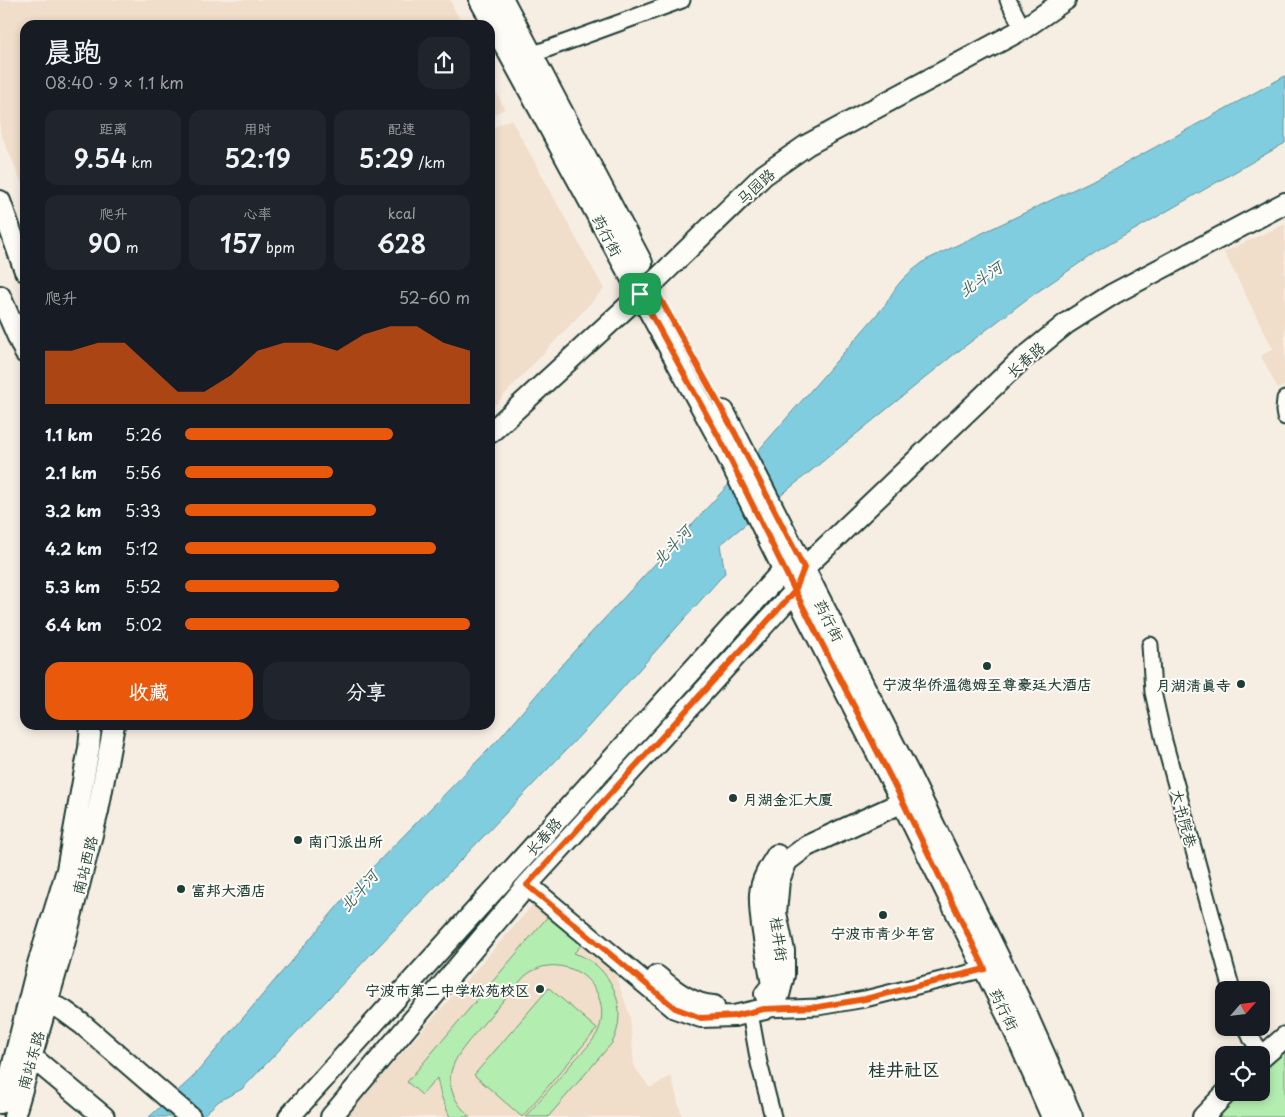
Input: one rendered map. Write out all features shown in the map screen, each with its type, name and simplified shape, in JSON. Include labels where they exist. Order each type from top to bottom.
[{"type":"main road","name":"药行街","points":[[481,0],[492,20]]},
{"type":"main road","name":"药行街","points":[[502,0],[646,289]]},
{"type":"main road","name":"马园路","points":[[495,428],[646,289],[764,175],[807,145],[1023,29],[1065,0]]},
{"type":"main road","name":"药行街","points":[[495,25],[728,437],[1025,1013],[1071,1117]]},
{"type":"main road","points":[[0,202],[20,257]]},
{"type":"main road","name":"长春路","points":[[289,1117],[796,567],[1020,361],[1067,323],[1113,294],[1285,203]]},
{"type":"main road","points":[[0,296],[20,342]]},
{"type":"main road","name":"药行街","points":[[796,567],[795,591],[900,796],[1011,1021],[1053,1117]]},
{"type":"main road","name":"长春路","points":[[330,1117],[532,879],[795,591]]},
{"type":"main road","name":"南站西路","points":[[38,1000],[38,964],[67,870],[91,730]]},
{"type":"main road","name":"南站西路","points":[[38,1000],[63,948],[98,811],[113,730]]},
{"type":"main road","name":"桂井街","points":[[532,879],[676,992],[704,1006],[738,1006],[762,997],[772,985],[760,892],[767,871],[779,852],[800,837],[900,796]]},
{"type":"main road","name":"桂井街","points":[[757,1011],[779,995],[784,975],[784,951],[776,913],[779,880],[787,861],[807,846],[900,796]]},
{"type":"main road","points":[[532,879],[675,1008],[701,1018],[734,1016],[757,1011]]},
{"type":"main road","points":[[38,1000],[63,1010],[82,1024],[190,1117]]},
{"type":"main road","name":"南站东路","points":[[14,1117],[24,1051],[38,1000]]},
{"type":"main road","points":[[1270,1049],[1285,1037]]},
{"type":"main road","points":[[24,1051],[104,1117]]},
{"type":"main road","name":"南站东路","points":[[0,1103],[10,1076],[24,1051]]},
{"type":"main road","points":[[1203,1117],[1218,1101]]},
{"type":"street","points":[[531,55],[682,0]]},
{"type":"street","points":[[1008,0],[1023,29]]},
{"type":"street","points":[[1285,399],[1285,417]]},
{"type":"street","name":"大书院巷","points":[[1150,644],[1153,692],[1164,741],[1230,981]]},
{"type":"street","points":[[773,1117],[759,1063],[757,1011],[818,1007],[865,999],[985,969]]},
{"type":"shaded area","points":[[0,0],[450,0],[460,20],[20,20],[20,179],[0,131]]},
{"type":"shaded area","points":[[495,90],[505,109],[495,114]]},
{"type":"shaded area","points":[[511,119],[604,289],[495,405],[495,127]]},
{"type":"shaded area","points":[[1285,224],[1285,385],[1278,389],[1261,356],[1273,349],[1224,252]]},
{"type":"shaded area","name":"宁波市第二中学松苑校区","points":[[538,899],[611,962],[630,1016],[634,1066],[650,1088],[671,1076],[682,1117],[346,1117]]},
{"type":"green space","points":[[550,914],[584,942],[574,953],[598,967],[614,990],[619,1016],[617,1030],[612,1043],[548,1117],[525,1117],[591,1043],[599,1029],[602,1011],[597,993],[586,978],[579,973],[559,966],[547,966],[536,969],[525,976],[457,1057],[450,1079],[452,1091],[458,1103],[470,1117],[450,1117],[441,1096],[437,1078],[422,1095],[407,1082]]},
{"type":"green space","points":[[549,988],[597,1029],[522,1117],[474,1075]]},
{"type":"green space","points":[[1285,1047],[1285,1117],[1210,1117],[1227,1101],[1270,1101],[1270,1060]]},
{"type":"water","name":"北斗河","points":[[1285,76],[1285,143],[1096,252],[1027,299],[952,356],[720,545],[725,573],[588,727],[242,1089],[219,1101],[201,1117],[149,1117],[193,1077],[358,882],[499,739],[566,660],[731,482],[886,304],[895,289],[908,275],[926,260],[1108,173]]},
{"type":"place","name":"宁波华侨温德姆至尊豪廷大酒店","points":[[987,666]]},
{"type":"place","name":"月湖清真寺","points":[[1241,684]]},
{"type":"place","name":"月湖金汇大厦","points":[[733,798]]},
{"type":"place","name":"南门派出所","points":[[298,840]]},
{"type":"place","name":"富邦大酒店","points":[[181,889]]},
{"type":"place","name":"宁波市青少年宫","points":[[883,915]]},
{"type":"place","name":"宁波市第二中学松苑校区","points":[[540,989]]},
{"type":"district","name":"桂井社区","points":[[904,1068]]},
{"type":"route","points":[[640,294],[652,284],[735,433],[804,568],[795,591],[897,790],[985,969],[865,999],[818,1007],[764,1009],[734,1016],[701,1018],[675,1008],[527,885],[795,591],[721,441],[640,294]]}]
